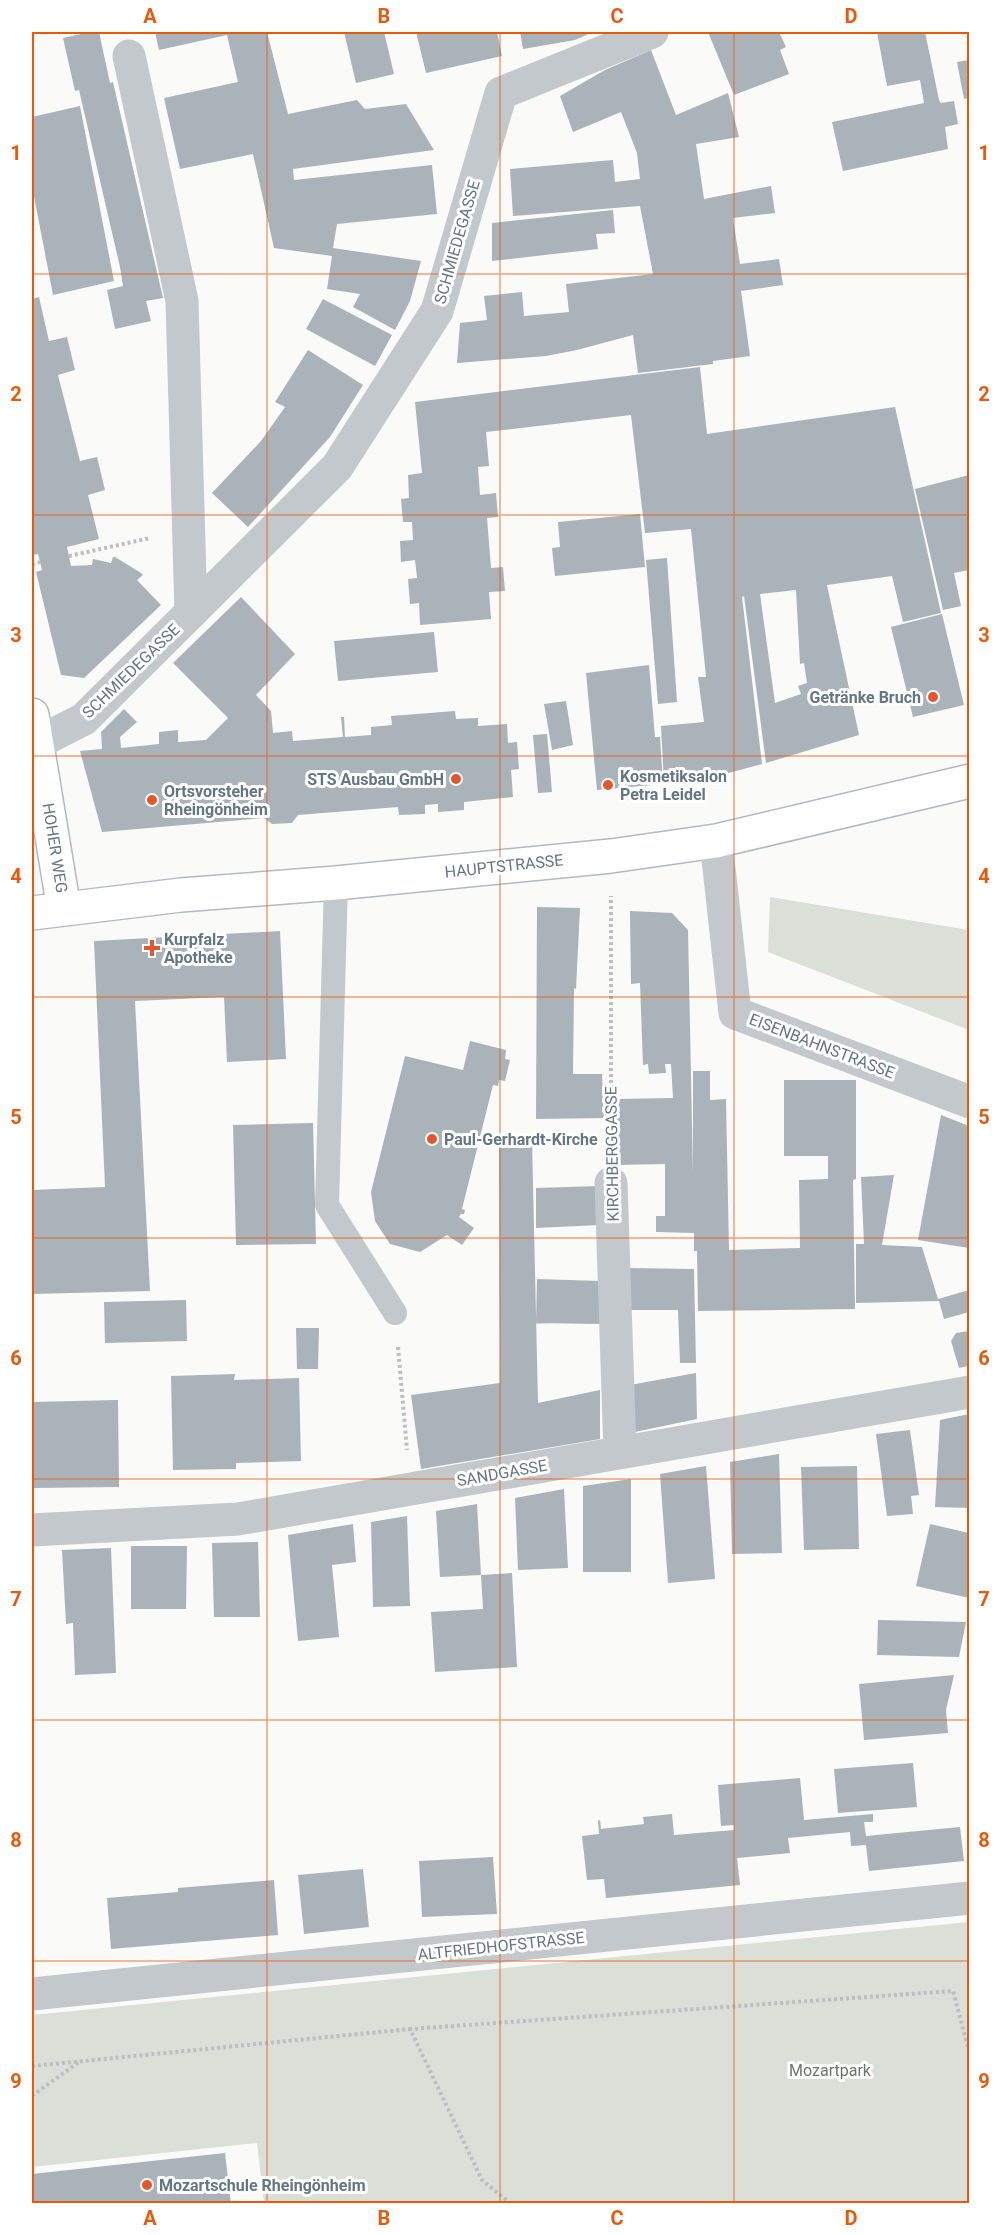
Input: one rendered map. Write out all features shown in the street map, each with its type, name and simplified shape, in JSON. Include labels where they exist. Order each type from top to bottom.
[{"type":"street","name":"SCHMIEDEGASSE","points":[[34,729],[84,719],[338,467],[437,311],[501,93],[652,32]]},
{"type":"street","name":"SCHMIEDEGASSE","points":[[129,56],[182,301],[191,613]]},
{"type":"street","name":"HOHER WEG","points":[[34,729],[64,909]]},
{"type":"street","name":"HAUPTSTRASSE","points":[[32,913],[181,896],[611,856],[716,841],[969,781]]},
{"type":"street","name":"EISENBAHNSTRASSE","points":[[716,841],[735,1013],[969,1102]]},
{"type":"street","name":"KIRCHBERGGASSE","points":[[611,1183],[620,1452]]},
{"type":"street","name":"SANDGASSE","points":[[32,1530],[238,1519],[969,1392]]},
{"type":"street","name":"ALTFRIEDHOFSTRASSE","points":[[32,1994],[969,1898]]},
{"type":"lane","points":[[336,883],[327,1205],[395,1313]]},
{"type":"path","points":[[69,556],[188,530]]},
{"type":"path","points":[[32,565],[40,562]]},
{"type":"path","name":"KIRCHBERGGASSE","points":[[611,856],[611,1183]]},
{"type":"path","points":[[395,1313],[411,1489]]},
{"type":"path","points":[[32,2066],[410,2029],[953,1991],[969,2055]]},
{"type":"path","points":[[410,2029],[482,2180],[511,2204]]},
{"type":"path","points":[[32,2097],[80,2061]]},
{"type":"green space","points":[[770,897],[969,930],[969,1030],[768,952]]},
{"type":"green space","name":"Mozartpark","points":[[969,1922],[969,2203],[264,2203],[257,2143],[32,2167],[32,2015]]},
{"type":"building","points":[[99,32],[110,83],[113,82],[163,298],[146,301],[151,321],[115,329],[107,290],[123,286],[120,267],[79,90],[75,91],[63,38]]},
{"type":"building","points":[[155,32],[267,32],[288,114],[357,100],[365,109],[406,104],[434,150],[293,169],[294,180],[432,165],[437,214],[337,224],[333,248],[421,261],[410,301],[395,330],[353,307],[360,294],[327,289],[332,256],[274,248],[253,154],[180,169],[164,98],[238,82],[227,35],[159,50]]},
{"type":"building","points":[[344,32],[384,32],[394,74],[356,83]]},
{"type":"building","points":[[416,32],[497,32],[502,56],[426,73]]},
{"type":"building","points":[[520,32],[593,32],[575,40],[523,49]]},
{"type":"building","points":[[708,32],[779,32],[786,47],[780,50],[789,74],[734,95]]},
{"type":"building","points":[[877,32],[925,32],[939,100],[941,103],[954,101],[958,124],[945,127],[948,149],[843,171],[832,122],[924,103],[920,80],[887,86]]},
{"type":"building","points":[[651,50],[676,115],[728,93],[739,137],[696,144],[704,199],[771,186],[775,213],[733,218],[740,264],[779,259],[783,285],[741,291],[750,356],[713,361],[713,364],[638,373],[633,335],[546,356],[457,363],[460,323],[487,320],[484,296],[522,292],[524,316],[569,312],[566,284],[653,274],[640,206],[513,216],[510,169],[613,160],[615,182],[640,179],[637,153],[621,112],[573,132],[560,96],[605,70]]},
{"type":"building","points":[[969,60],[969,98],[964,99],[957,62]]},
{"type":"building","points":[[80,106],[114,281],[53,295],[32,186],[32,117]]},
{"type":"building","points":[[613,210],[615,233],[596,234],[598,249],[492,261],[492,223]]},
{"type":"building","points":[[39,297],[49,341],[67,337],[75,370],[58,375],[80,461],[97,457],[105,490],[88,495],[99,539],[67,547],[71,566],[92,565],[93,559],[111,563],[115,557],[143,575],[137,580],[161,605],[84,678],[61,675],[36,572],[42,570],[38,554],[32,555],[32,299]]},
{"type":"building","points":[[323,299],[392,335],[375,366],[306,329]]},
{"type":"building","points":[[308,350],[363,385],[330,437],[248,527],[212,493],[261,441],[285,407],[275,402]]},
{"type":"building","points":[[700,367],[707,434],[895,407],[941,613],[903,622],[892,576],[827,585],[859,735],[766,763],[744,596],[742,597],[762,764],[710,778],[664,783],[661,726],[704,722],[698,677],[706,677],[691,529],[645,533],[631,415],[486,432],[489,466],[478,467],[480,495],[496,493],[498,517],[487,518],[491,568],[503,567],[505,591],[489,592],[491,619],[420,625],[419,603],[410,604],[408,579],[417,578],[415,560],[401,562],[400,541],[413,540],[412,522],[403,522],[401,499],[409,498],[408,475],[422,473],[415,402]],"holes":[[[796,590],[800,664],[804,663],[807,683],[798,686],[801,694],[775,703],[760,594]]]},
{"type":"building","points":[[969,475],[969,570],[954,573],[961,606],[943,610],[915,489]]},
{"type":"building","points":[[640,514],[645,567],[555,576],[552,548],[560,547],[558,522]]},
{"type":"building","points":[[667,558],[677,702],[658,704],[646,560]]},
{"type":"building","points":[[241,597],[295,654],[256,695],[271,711],[273,733],[292,731],[293,741],[343,737],[341,717],[344,717],[345,737],[371,735],[371,727],[392,725],[391,716],[455,711],[456,719],[478,718],[478,726],[507,724],[508,743],[517,742],[519,769],[511,770],[513,797],[464,802],[464,810],[438,812],[438,804],[425,805],[425,814],[399,815],[398,807],[298,815],[292,823],[272,824],[264,818],[102,832],[80,751],[102,749],[101,732],[124,709],[137,722],[120,737],[121,748],[159,744],[159,732],[178,730],[178,742],[206,740],[228,718],[173,663]]},
{"type":"building","points":[[942,614],[964,705],[913,717],[891,627]]},
{"type":"building","points":[[434,632],[438,672],[338,681],[334,641]]},
{"type":"building","points":[[649,665],[655,737],[660,737],[663,784],[597,790],[586,673]]},
{"type":"building","points":[[566,701],[573,745],[552,750],[544,704]]},
{"type":"building","points":[[547,734],[552,792],[538,793],[533,735]]},
{"type":"building","points":[[537,907],[580,908],[576,989],[574,988],[573,1074],[602,1074],[604,1118],[536,1119]]},
{"type":"building","points":[[630,911],[672,913],[688,930],[693,1173],[693,1071],[710,1071],[710,1100],[726,1099],[729,1250],[800,1248],[799,1180],[828,1179],[828,1156],[784,1156],[784,1080],[856,1080],[856,1179],[853,1180],[855,1309],[698,1311],[697,1251],[694,1251],[694,1233],[656,1232],[656,1216],[665,1216],[665,1164],[615,1165],[615,1099],[673,1098],[671,1064],[665,1064],[666,1073],[649,1074],[648,1064],[643,1065],[640,983],[631,984]]},
{"type":"building","points":[[280,931],[286,1059],[227,1062],[224,997],[135,1001],[150,1291],[32,1294],[32,1190],[105,1187],[94,941]]},
{"type":"building","name":"Paul-Gerhardt-Kirche","points":[[470,1041],[506,1050],[505,1059],[510,1060],[505,1081],[499,1080],[498,1086],[493,1085],[462,1209],[465,1210],[464,1214],[459,1217],[474,1228],[462,1245],[447,1235],[420,1252],[390,1244],[375,1221],[371,1192],[405,1056],[463,1070]]},
{"type":"building","points":[[941,1115],[969,1126],[969,1248],[918,1240]]},
{"type":"building","points":[[313,1123],[316,1244],[236,1245],[233,1125]]},
{"type":"building","points":[[532,1140],[538,1403],[600,1390],[600,1439],[421,1469],[411,1395],[500,1383],[499,1144]]},
{"type":"building","points":[[894,1175],[882,1245],[922,1247],[938,1299],[969,1290],[969,1312],[944,1319],[939,1301],[856,1303],[856,1244],[864,1244],[861,1177]]},
{"type":"building","points":[[599,1186],[599,1225],[536,1228],[536,1188]]},
{"type":"building","points":[[629,1268],[694,1269],[696,1363],[680,1363],[678,1310],[629,1310]]},
{"type":"building","points":[[537,1279],[601,1281],[600,1324],[536,1323]]},
{"type":"building","points":[[186,1300],[187,1341],[105,1343],[104,1302]]},
{"type":"building","points":[[296,1328],[319,1328],[318,1369],[297,1369]]},
{"type":"building","points":[[969,1331],[969,1366],[959,1368],[951,1341],[956,1333]]},
{"type":"building","points":[[696,1373],[697,1419],[630,1433],[630,1385]]},
{"type":"building","points":[[235,1374],[234,1380],[299,1378],[301,1461],[236,1463],[236,1469],[173,1470],[171,1376]]},
{"type":"building","points":[[118,1400],[119,1487],[32,1488],[32,1402]]},
{"type":"building","points":[[969,1414],[969,1508],[935,1507],[940,1420]]},
{"type":"building","points":[[910,1430],[919,1495],[911,1496],[913,1514],[887,1516],[876,1434]]},
{"type":"building","points":[[779,1454],[782,1553],[732,1554],[730,1462]]},
{"type":"building","points":[[706,1466],[715,1579],[668,1583],[660,1474]]},
{"type":"building","points":[[857,1466],[859,1549],[804,1550],[801,1467]]},
{"type":"building","points":[[631,1479],[631,1572],[583,1572],[583,1486]]},
{"type":"building","points":[[564,1489],[568,1568],[518,1570],[515,1498]]},
{"type":"building","points":[[477,1504],[481,1575],[440,1577],[436,1511]]},
{"type":"building","points":[[407,1516],[410,1606],[373,1607],[371,1522]]},
{"type":"building","points":[[353,1524],[356,1562],[332,1565],[339,1637],[298,1641],[288,1535]]},
{"type":"building","points":[[930,1524],[969,1533],[969,1598],[916,1586]]},
{"type":"building","points":[[258,1542],[260,1617],[214,1617],[212,1543]]},
{"type":"building","points":[[131,1546],[187,1546],[186,1609],[131,1609]]},
{"type":"building","points":[[111,1548],[116,1673],[75,1675],[73,1623],[66,1624],[62,1550]]},
{"type":"building","points":[[512,1573],[517,1667],[435,1672],[431,1612],[483,1609],[481,1575]]},
{"type":"building","points":[[878,1620],[966,1622],[959,1657],[877,1655]]},
{"type":"building","points":[[954,1675],[946,1710],[948,1733],[864,1740],[859,1684]]},
{"type":"building","points":[[913,1763],[917,1807],[838,1813],[834,1769]]},
{"type":"building","points":[[800,1778],[804,1820],[873,1814],[873,1822],[864,1822],[866,1836],[960,1827],[964,1861],[869,1871],[866,1845],[851,1846],[850,1832],[788,1838],[790,1853],[737,1858],[740,1885],[606,1898],[604,1879],[587,1880],[582,1836],[599,1834],[598,1821],[600,1820],[601,1829],[644,1824],[643,1817],[672,1814],[674,1835],[734,1830],[734,1825],[721,1826],[718,1785]]},
{"type":"building","points":[[493,1857],[497,1914],[422,1917],[419,1861]]},
{"type":"building","points":[[363,1869],[369,1927],[304,1934],[298,1875]]},
{"type":"building","points":[[274,1880],[278,1935],[111,1949],[107,1898],[178,1892],[178,1888]]},
{"type":"building","name":"Mozartschule Rheingönheim","points":[[225,2153],[231,2204],[32,2204],[32,2174]]},
{"type":"place","name":"Getränke Bruch","points":[[933,697]]},
{"type":"place","name":"STS Ausbau GmbH","points":[[456,779]]},
{"type":"place","name":"Kosmetiksalon Petra Leidel","points":[[608,785]]},
{"type":"place","name":"Ortsvorsteher Rheingönheim","points":[[152,800]]},
{"type":"place","name":"Kurpfalz Apotheke","points":[[152,948]]},
{"type":"place","name":"Paul-Gerhardt-Kirche","points":[[432,1139]]},
{"type":"place","name":"Mozartschule Rheingönheim","points":[[147,2185]]}]
